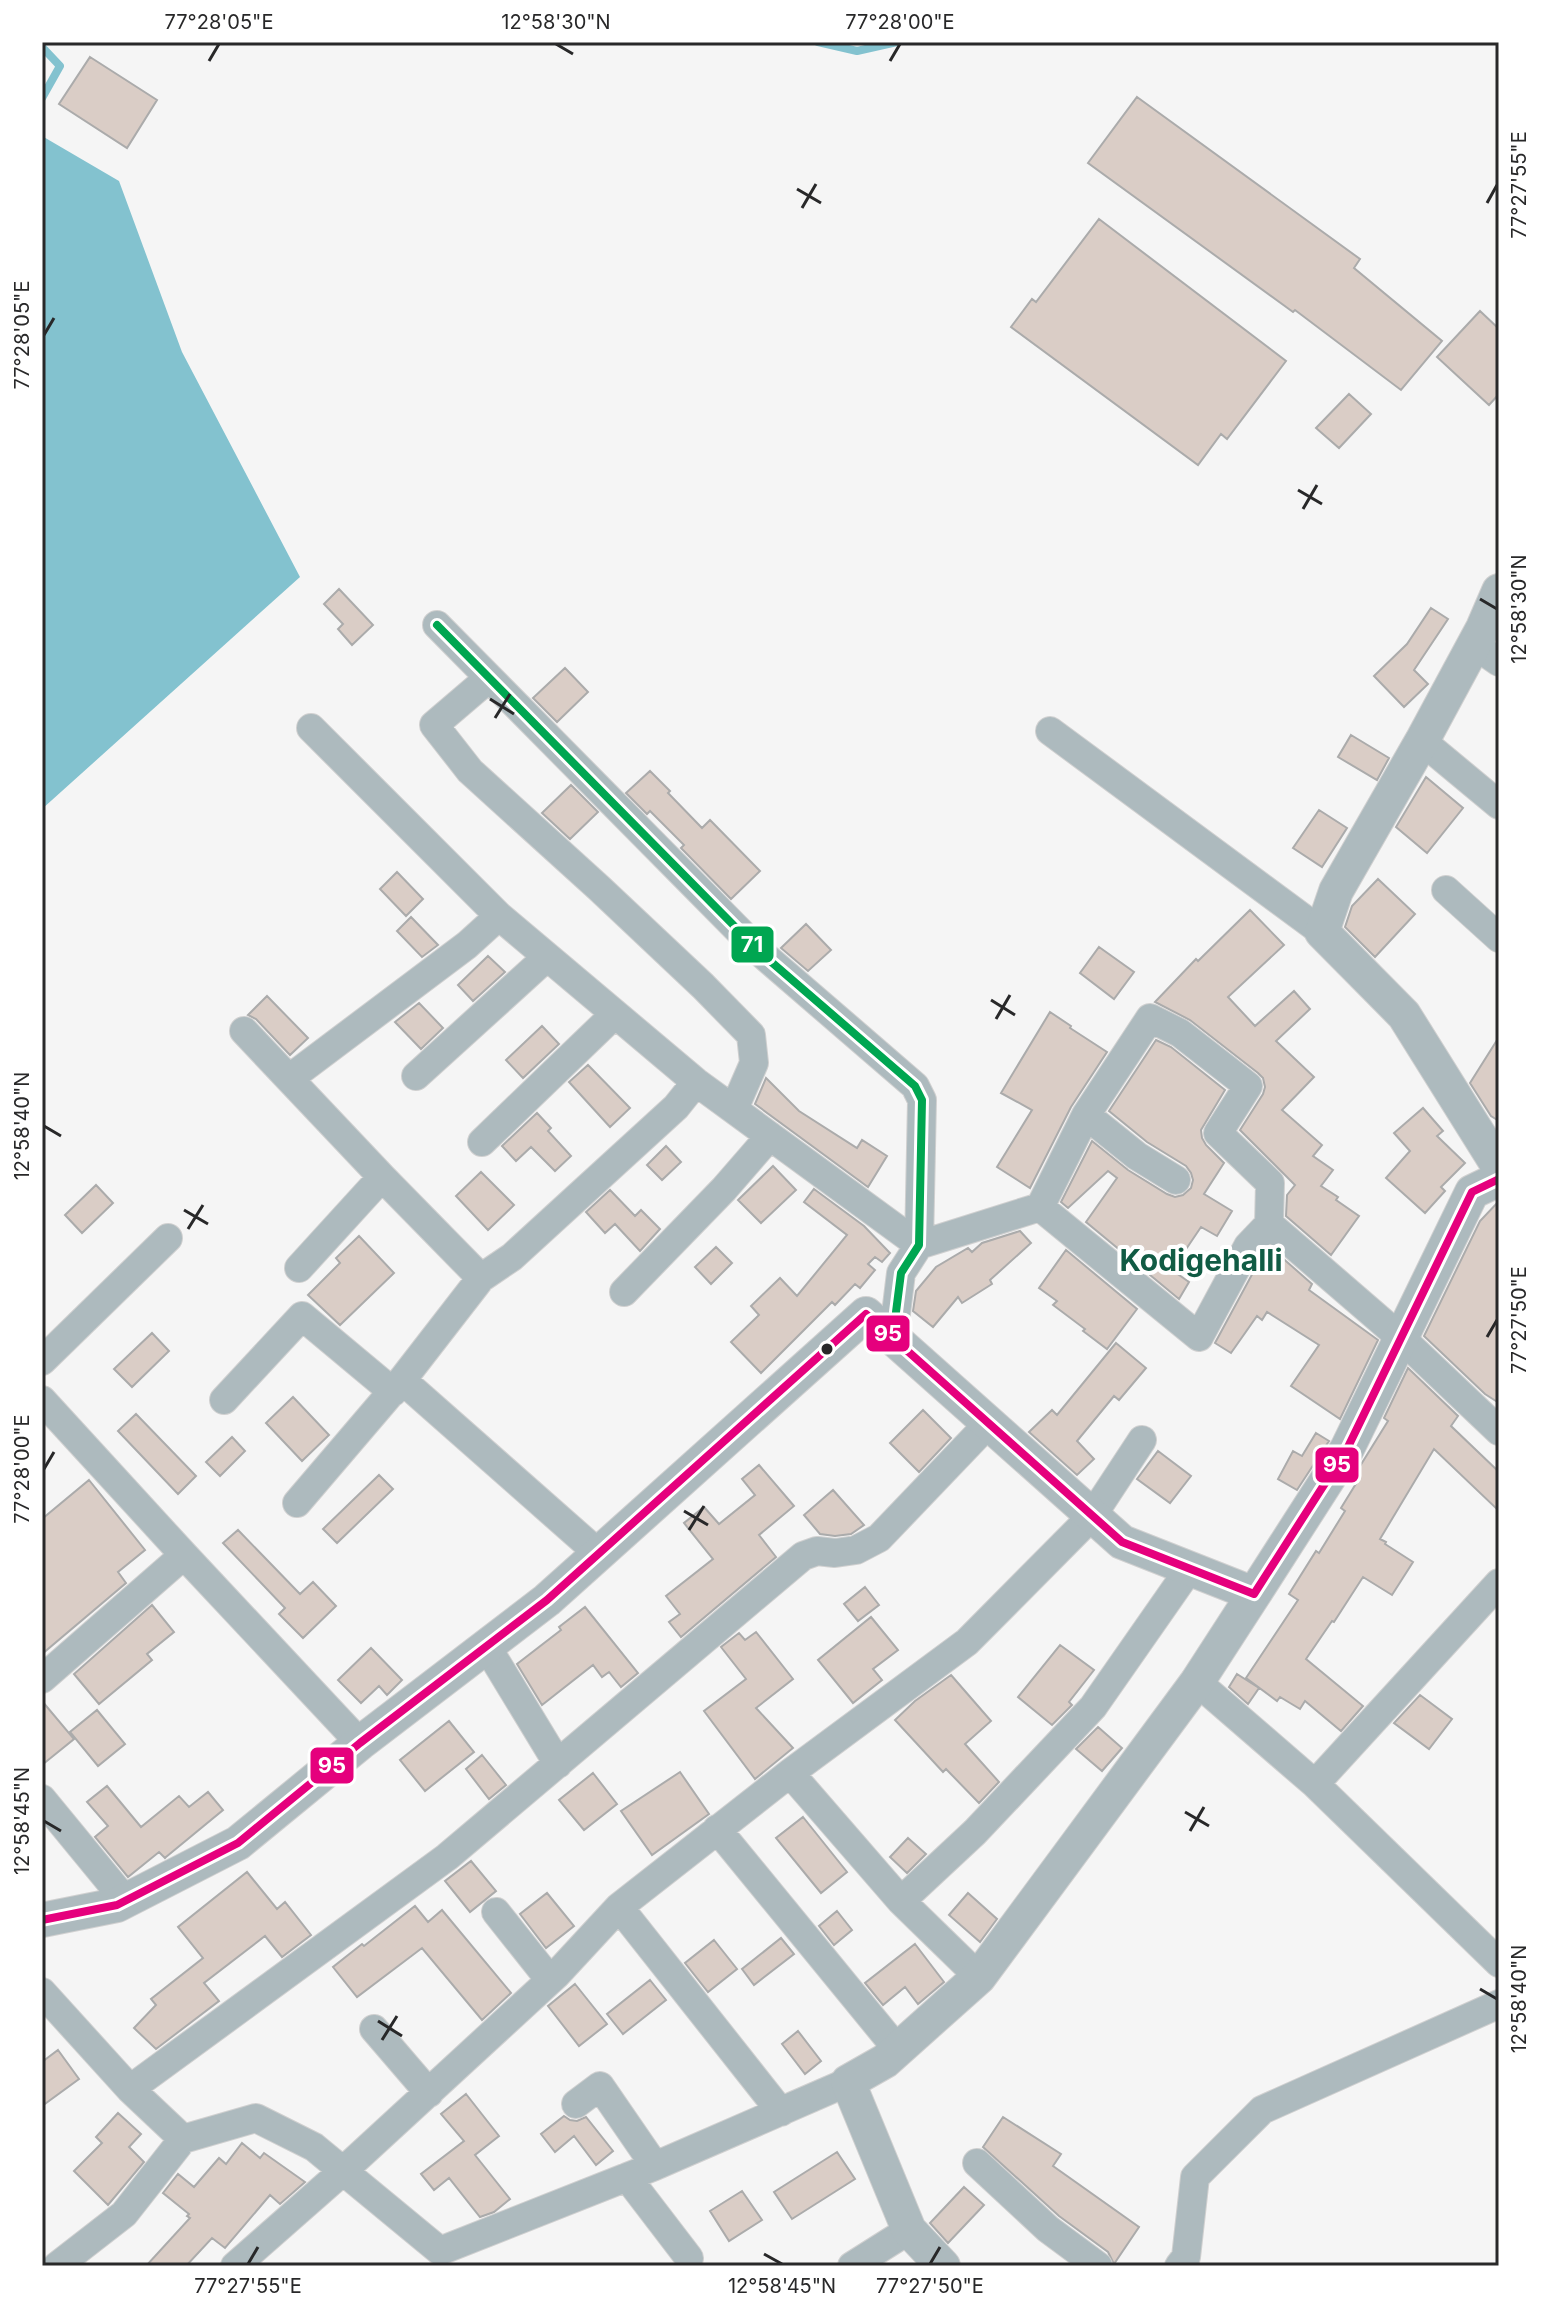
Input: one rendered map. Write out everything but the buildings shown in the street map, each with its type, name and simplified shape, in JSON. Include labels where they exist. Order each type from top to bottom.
[{"type":"street","points":[[1322,932],[1336,891],[1422,741],[1486,653],[1499,591]]},
{"type":"street","points":[[437,625],[761,953],[915,1086],[922,1100],[919,1245],[901,1273],[893,1338]]},
{"type":"street","points":[[489,678],[434,725],[470,771],[599,888],[751,1035],[754,1063],[734,1109]]},
{"type":"street","points":[[311,728],[499,916],[547,957],[696,1082],[919,1245]]},
{"type":"street","points":[[1050,731],[1322,932],[1404,1015],[1499,1167]]},
{"type":"street","points":[[1422,741],[1499,805]]},
{"type":"street","points":[[1446,890],[1499,938]]},
{"type":"street","points":[[290,1078],[467,945],[499,916]]},
{"type":"street","points":[[416,1076],[547,957]]},
{"type":"street","points":[[482,1142],[615,1014]]},
{"type":"street","points":[[919,1245],[1040,1207],[1086,1115],[1150,1018],[1180,1033],[1248,1086],[1218,1133],[1270,1183],[1269,1224],[1248,1246],[1199,1337],[1040,1207]]},
{"type":"street","points":[[244,1031],[481,1278]]},
{"type":"street","points":[[297,1503],[398,1386],[481,1278],[512,1257],[676,1107],[696,1082]]},
{"type":"street","points":[[1086,1115],[1137,1156],[1176,1180]]},
{"type":"street","points":[[624,1292],[724,1189],[770,1136]]},
{"type":"street","points":[[299,1268],[382,1177]]},
{"type":"street","points":[[57,2266],[124,2214],[183,2139],[256,2118],[314,2147],[439,2261],[848,2082],[885,2061],[979,1977],[1197,1682],[1347,1449],[1472,1192],[1499,1179]]},
{"type":"street","points":[[1269,1224],[1401,1338],[1499,1431]]},
{"type":"street","points":[[42,1361],[168,1238]]},
{"type":"street","points":[[42,1920],[117,1905],[238,1843],[360,1743],[547,1600],[866,1314],[1122,1542],[1254,1594]]},
{"type":"street","points":[[224,1400],[302,1316],[398,1386],[598,1553]]},
{"type":"street","points":[[42,1400],[360,1743]]},
{"type":"street","points":[[130,2089],[447,1857],[803,1556],[817,1551],[835,1553],[856,1550],[879,1538],[989,1423]]},
{"type":"street","points":[[235,2266],[550,1980],[619,1907],[790,1773],[967,1642],[1092,1516],[1142,1440]]},
{"type":"street","points":[[42,1679],[184,1555]]},
{"type":"street","points":[[901,1901],[975,1832],[1093,1707],[1190,1568]]},
{"type":"street","points":[[1315,1784],[1499,1583]]},
{"type":"street","points":[[487,1647],[558,1764]]},
{"type":"street","points":[[1197,1682],[1315,1784],[1499,1963]]},
{"type":"street","points":[[790,1773],[901,1901],[979,1977]]},
{"type":"street","points":[[42,1799],[125,1900]]},
{"type":"street","points":[[717,1829],[898,2050]]},
{"type":"street","points":[[619,1907],[781,2112]]},
{"type":"street","points":[[496,1912],[550,1980]]},
{"type":"street","points":[[42,1992],[130,2089],[183,2139]]},
{"type":"street","points":[[1179,2266],[1186,2257],[1195,2177],[1262,2110],[1499,2004]]},
{"type":"street","points":[[374,2029],[429,2093]]},
{"type":"street","points":[[848,2082],[909,2230],[943,2266]]},
{"type":"street","points":[[576,2104],[600,2086],[655,2166]]},
{"type":"street","points":[[977,2163],[1048,2229],[1098,2266]]},
{"type":"street","points":[[627,2177],[689,2258]]},
{"type":"street","points":[[852,2266],[909,2230]]},
{"type":"water","points":[[42,136],[119,181],[182,352],[300,577],[42,809]]},
{"type":"waterway","points":[[818,42],[857,51],[897,42]]},
{"type":"waterway","points":[[42,47],[60,66],[42,98]]},
{"type":"transit line","name":"71","points":[[437,625],[761,953],[915,1086],[922,1100],[919,1245],[901,1273],[896,1312]]},
{"type":"transit line","name":"95","points":[[42,1920],[117,1905],[238,1843],[360,1743],[547,1600],[866,1314],[1122,1542],[1254,1594],[1347,1449],[1472,1192],[1499,1179]]},
{"type":"district","name":"Kodigehalli","points":[[1201,1261]]}]
